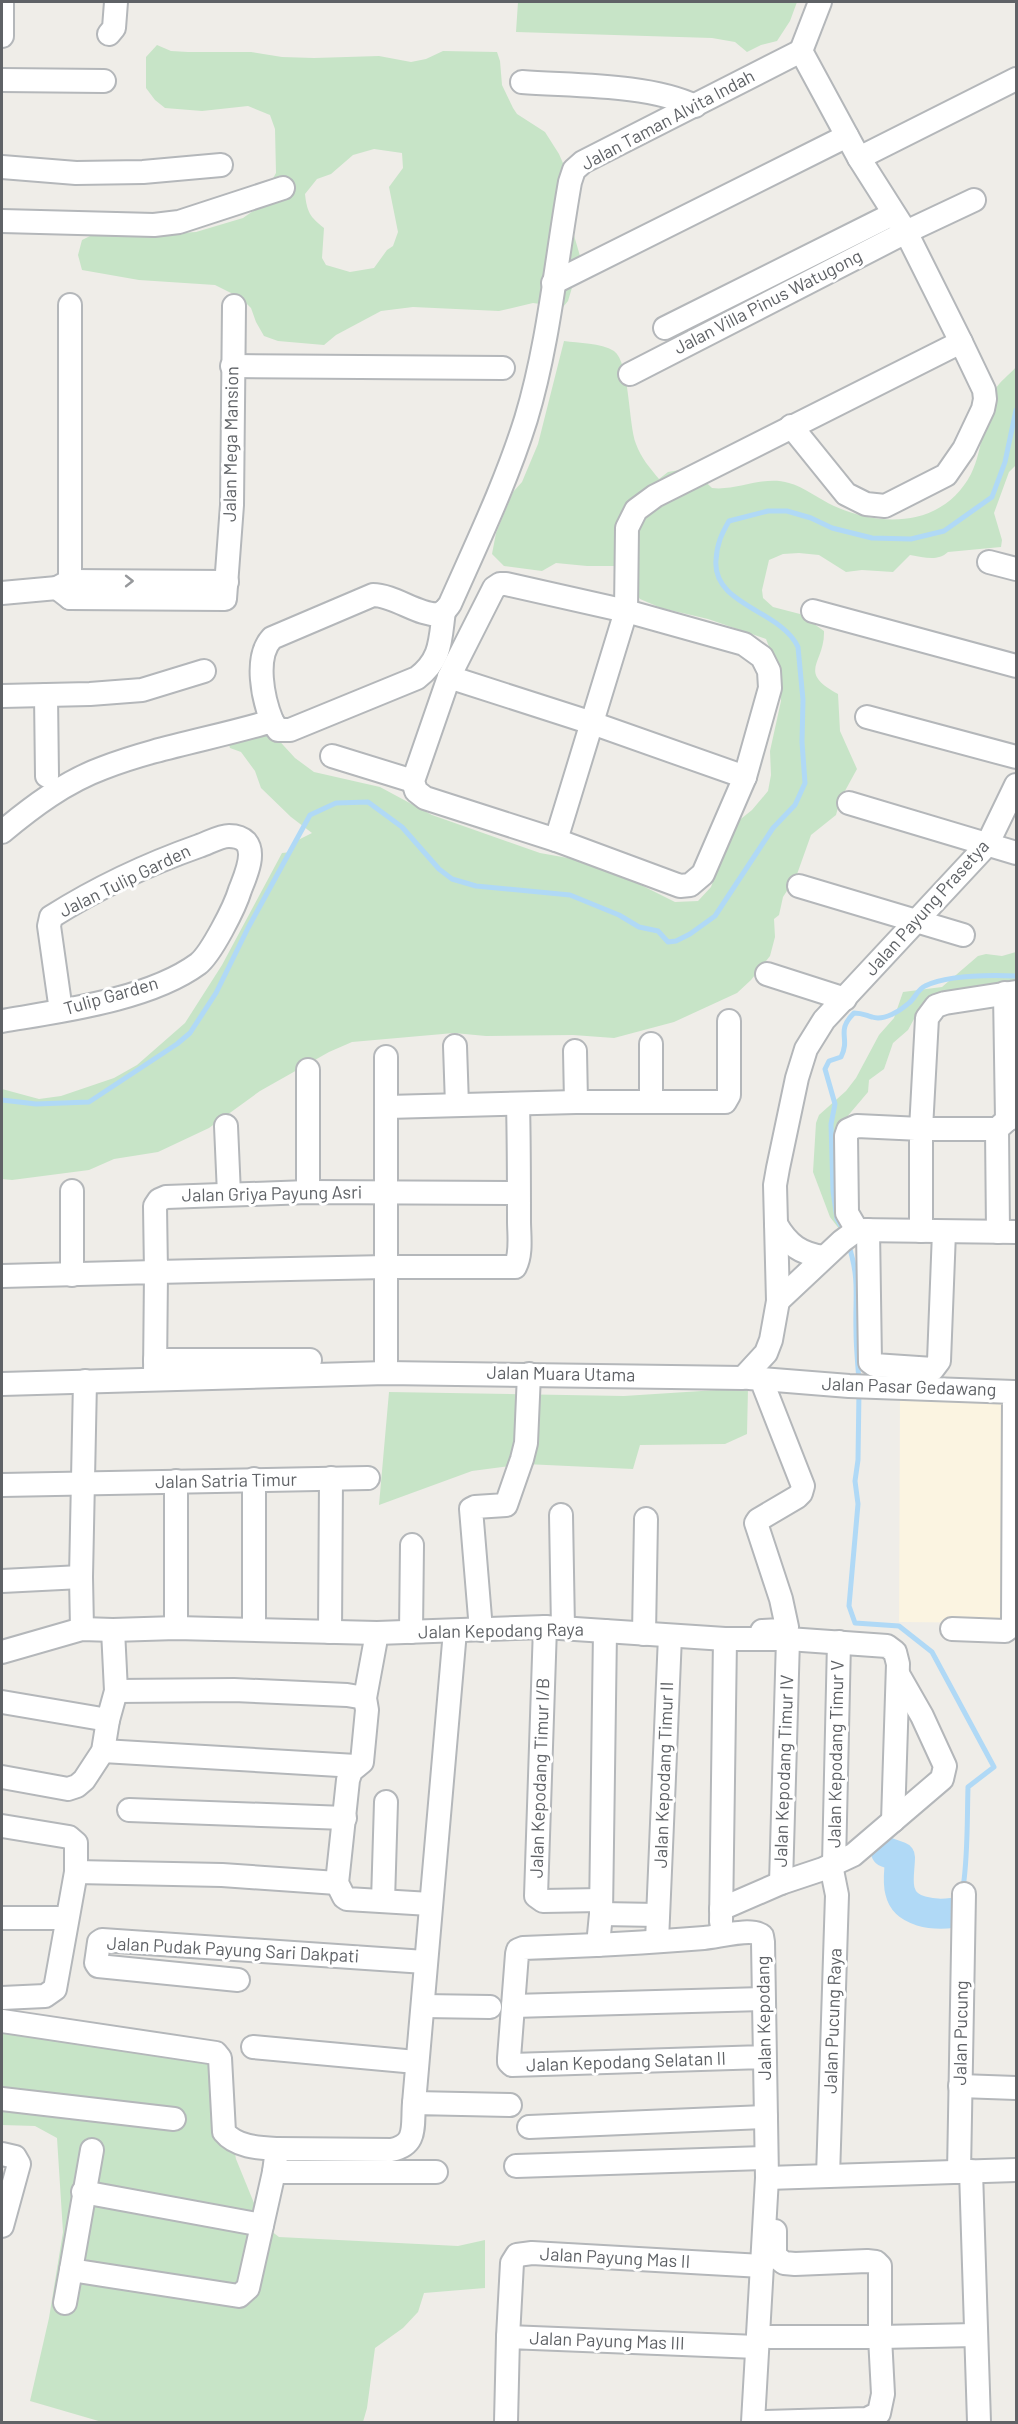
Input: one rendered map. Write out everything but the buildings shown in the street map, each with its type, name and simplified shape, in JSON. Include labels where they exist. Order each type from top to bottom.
[{"type":"street","points":[[2,2],[2,36]]},
{"type":"street","points":[[109,34],[114,28],[116,2]]},
{"type":"street","points":[[791,426],[846,494],[866,504],[885,506],[946,475],[964,449],[983,409],[985,399],[984,390],[899,223],[859,158],[801,51],[820,2]]},
{"type":"street","name":"Jalan Taman Alvita Indah","points":[[444,611],[450,604],[509,470],[523,428],[542,357],[570,182],[574,170],[583,162],[801,51]]},
{"type":"street","points":[[859,158],[1017,79]]},
{"type":"street","points":[[2,80],[104,81]]},
{"type":"street","points":[[522,82],[653,92],[677,98],[695,106]]},
{"type":"street","points":[[553,283],[847,136]]},
{"type":"street","points":[[2,167],[76,173],[143,172],[221,165]]},
{"type":"street","points":[[2,221],[154,225],[179,222],[283,188]]},
{"type":"street","name":"Jalan Villa Pinus Watugong","points":[[630,374],[899,223],[974,200]]},
{"type":"street","points":[[665,328],[899,223]]},
{"type":"street","points":[[66,589],[70,304]]},
{"type":"street","name":"Jalan Mega Mansion","points":[[2,593],[66,589],[223,600],[226,596],[232,505],[234,306]]},
{"type":"street","points":[[556,840],[626,610],[627,528],[636,510],[655,496],[960,342]]},
{"type":"street","points":[[232,366],[502,368]]},
{"type":"street","points":[[989,562],[1017,569]]},
{"type":"street","points":[[500,584],[506,584],[626,610],[744,644],[762,657],[769,671],[770,688],[745,777],[703,874],[690,885],[680,886],[556,840],[425,798],[416,791],[413,781],[449,677],[494,588],[500,584]]},
{"type":"street","points":[[373,595],[389,597],[438,614],[444,611],[438,653],[430,668],[417,678],[290,730],[278,730],[272,722],[264,689],[263,665],[264,650],[272,638],[373,595]]},
{"type":"street","points":[[813,611],[1017,666]]},
{"type":"street","points":[[2,696],[142,690],[204,671]]},
{"type":"street","points":[[449,677],[592,723],[745,777]]},
{"type":"street","points":[[46,695],[46,776]]},
{"type":"street","points":[[867,717],[1017,757]]},
{"type":"street","points":[[2,832],[49,796],[102,768],[168,748],[225,736],[272,722]]},
{"type":"street","points":[[332,756],[413,781]]},
{"type":"street","name":"Jalan Payung Prasetya","points":[[776,1224],[775,1185],[797,1078],[806,1049],[824,1020],[987,845],[1017,785]]},
{"type":"street","points":[[849,803],[1017,853]]},
{"type":"street","name":"Jalan Tulip Garden","points":[[61,1011],[49,926],[51,916],[168,857],[227,836],[240,837],[250,849]]},
{"type":"street","name":"Tulip Garden","points":[[2,1021],[61,1011],[133,993],[178,976],[200,963],[219,934],[240,893],[249,864],[250,849]]},
{"type":"street","points":[[799,886],[963,934]]},
{"type":"street","points":[[767,974],[845,999]]},
{"type":"street","points":[[778,1301],[825,1257],[855,1234],[921,1231],[1007,1232],[1007,1122],[1011,992],[945,1003],[930,1011],[927,1018],[921,1129],[921,1231]]},
{"type":"street","points":[[387,1107],[727,1101],[729,1095],[729,1021]]},
{"type":"street","points":[[651,1044],[651,1101]]},
{"type":"street","points":[[455,1046],[457,1106]]},
{"type":"street","points":[[575,1051],[576,1102]]},
{"type":"street","name":"Jalan Griya Payung Asri","points":[[386,1057],[386,1366]]},
{"type":"street","points":[[308,1070],[308,1192]]},
{"type":"street","points":[[2,1276],[386,1267],[515,1267],[519,1253],[518,1104]]},
{"type":"street","points":[[944,1232],[939,1361],[933,1369],[874,1365],[870,1362],[855,1234],[848,1213],[846,1136],[848,1130],[857,1126],[921,1129],[1007,1122]]},
{"type":"street","points":[[226,1126],[229,1194]]},
{"type":"street","points":[[72,1191],[72,1275]]},
{"type":"street","name":"Jalan Griya Payung Asri","points":[[155,1369],[155,1206],[159,1200],[166,1197],[308,1192],[519,1193]]},
{"type":"street","points":[[776,1224],[782,1235],[795,1248],[801,1252],[825,1257]]},
{"type":"street","points":[[701,1638],[724,1632],[781,1630],[787,1627],[781,1599],[756,1523],[797,1497],[803,1486],[752,1378],[771,1340],[778,1301],[776,1224]]},
{"type":"street","name":"Jalan Muara Utama","points":[[2,1384],[85,1381],[155,1369],[386,1366],[526,1373],[752,1378]]},
{"type":"street","points":[[481,1630],[471,1509],[506,1505],[526,1443],[526,1373]]},
{"type":"street","name":"Jalan Pasar Gedawang","points":[[752,1378],[849,1386],[1014,1392],[1016,1447],[1013,1625],[1005,1631],[952,1629]]},
{"type":"street","points":[[82,1629],[85,1381]]},
{"type":"street","points":[[330,1632],[331,1478]]},
{"type":"street","name":"Jalan Satria Timur","points":[[2,1485],[368,1478]]},
{"type":"street","points":[[254,1479],[254,1622]]},
{"type":"street","points":[[176,1481],[176,1618]]},
{"type":"street","points":[[554,1628],[561,1515]]},
{"type":"street","points":[[644,1634],[646,1519]]},
{"type":"street","points":[[411,1632],[412,1545]]},
{"type":"street","points":[[2,1581],[81,1577]]},
{"type":"street","name":"Jalan Kepodang Raya","points":[[2,1652],[82,1629],[176,1628],[377,1633],[554,1628],[605,1631],[601,1907],[598,1946]]},
{"type":"street","name":"Jalan Kepodang Timur I/B","points":[[554,1628],[536,1896],[543,1901],[601,1907]]},
{"type":"street","points":[[2,1777],[68,1789],[84,1780],[103,1751],[116,1691],[113,1630]]},
{"type":"street","points":[[2,2021],[216,2053],[220,2058],[224,2132],[237,2142],[256,2148],[399,2148],[406,2145],[412,2138],[416,2062],[423,2006],[455,1631]]},
{"type":"street","points":[[605,1631],[726,1640],[788,1639],[887,1646],[895,1652],[898,1659],[893,1821]]},
{"type":"street","points":[[341,1890],[348,1780],[351,1771],[362,1762],[365,1698],[377,1633]]},
{"type":"street","name":"Jalan Kepodang Timur II","points":[[657,1941],[670,1636]]},
{"type":"street","name":"Jalan Kepodang Timur IV","points":[[788,1639],[781,1883],[832,1867]]},
{"type":"street","points":[[721,1936],[726,1640]]},
{"type":"street","name":"Jalan Kepodang Timur V","points":[[832,1867],[839,1642]]},
{"type":"street","name":"Jalan Kepodang Timur V","points":[[832,1867],[853,1855],[942,1779],[945,1771],[922,1716],[898,1674]]},
{"type":"street","points":[[116,1691],[234,1690],[347,1695],[365,1698]]},
{"type":"street","points":[[2,1702],[108,1720]]},
{"type":"street","points":[[103,1751],[356,1766]]},
{"type":"street","points":[[383,1900],[386,1802]]},
{"type":"street","points":[[129,1810],[345,1818]]},
{"type":"street","points":[[2,1826],[69,1837],[76,1843],[76,1872],[55,1989],[45,1996],[2,1998]]},
{"type":"street","name":"Jalan Pucung Raya","points":[[828,2176],[837,1895],[832,1867]]},
{"type":"street","points":[[76,1872],[222,1875],[341,1890],[383,1900],[430,1904]]},
{"type":"street","points":[[721,1909],[781,1883]]},
{"type":"street","name":"Jalan Pucung","points":[[964,1894],[960,2086],[965,2172]]},
{"type":"street","points":[[601,1907],[658,1915]]},
{"type":"street","points":[[2,1918],[67,1918]]},
{"type":"street","name":"Jalan Kepodang","points":[[522,2006],[518,1950],[598,1946],[721,1936],[753,1931],[762,1936],[766,2117],[771,2171]]},
{"type":"street","name":"Jalan Pudak Payung Sari Dakpati","points":[[238,1980],[98,1966],[96,1964],[99,1942],[102,1940],[425,1962]]},
{"type":"street","points":[[522,2006],[763,1999]]},
{"type":"street","points":[[423,2006],[490,2007]]},
{"type":"street","name":"Jalan Kepodang Selatan II","points":[[522,2006],[509,2058],[512,2065],[765,2057]]},
{"type":"street","points":[[253,2047],[416,2062]]},
{"type":"street","points":[[960,2086],[1017,2088]]},
{"type":"street","points":[[2,2099],[174,2119]]},
{"type":"street","points":[[414,2103],[510,2105]]},
{"type":"street","points":[[529,2127],[766,2117]]},
{"type":"street","points":[[71,2270],[242,2295],[248,2288],[277,2149]]},
{"type":"street","points":[[65,2303],[92,2150]]},
{"type":"street","points":[[2,2226],[19,2164],[9,2156]]},
{"type":"street","points":[[516,2166],[771,2171],[828,2176],[1017,2170]]},
{"type":"street","points":[[753,2422],[764,2342],[762,2266],[771,2171]]},
{"type":"street","points":[[765,2422],[867,2419],[879,2413],[882,2405],[880,2266],[876,2262],[784,2263],[775,2256],[771,2171]]},
{"type":"street","points":[[274,2172],[436,2172]]},
{"type":"street","points":[[965,2172],[976,2335],[979,2422]]},
{"type":"street","points":[[83,2192],[262,2225]]},
{"type":"street","name":"Jalan Payung Mas II","points":[[508,2337],[512,2263],[517,2255],[532,2253],[762,2266]]},
{"type":"street","name":"Jalan Payung Mas III","points":[[506,2422],[508,2337],[764,2342],[976,2335]]},
{"type":"shaded area","points":[[900,1397],[1012,1398],[1010,1623],[899,1622]]},
{"type":"green space","points":[[518,2],[797,2],[790,21],[777,41],[747,52],[735,42],[712,38],[516,32]]},
{"type":"green space","points":[[157,45],[171,51],[251,52],[282,57],[314,58],[379,56],[411,62],[426,59],[443,51],[497,52],[502,85],[513,108],[517,114],[545,132],[559,154],[579,200],[573,232],[580,256],[568,301],[563,307],[533,303],[499,311],[413,307],[381,311],[336,335],[324,345],[278,341],[264,336],[251,308],[241,298],[215,285],[139,280],[82,270],[78,255],[82,240],[96,233],[146,235],[196,232],[243,218],[256,209],[276,173],[275,129],[270,115],[248,106],[202,111],[165,108],[146,88],[146,57]],"holes":[[[374,149],[402,153],[403,168],[389,187],[398,232],[393,246],[387,250],[374,268],[350,272],[326,265],[322,258],[324,228],[310,214],[305,194],[317,179],[331,174],[353,155]]]},
{"type":"green space","points":[[564,341],[603,346],[614,351],[619,358],[626,380],[636,444],[643,458],[659,479],[668,472],[691,468],[712,488],[779,481],[800,487],[834,506],[853,513],[891,520],[928,513],[945,504],[959,491],[975,464],[995,390],[1016,367],[1016,465],[1009,472],[994,513],[1002,540],[1001,547],[948,552],[935,558],[910,555],[893,572],[862,570],[846,572],[819,555],[799,553],[783,554],[769,560],[762,590],[763,598],[773,607],[800,614],[824,631],[815,673],[825,686],[838,694],[840,731],[857,769],[840,800],[836,815],[811,835],[796,877],[783,897],[779,915],[774,919],[775,937],[770,956],[737,993],[674,1022],[614,1038],[573,1035],[486,1036],[454,1033],[352,1042],[329,1052],[260,1091],[209,1128],[158,1152],[114,1159],[89,1170],[12,1180],[2,1179],[2,1089],[39,1099],[61,1096],[114,1078],[137,1065],[185,1023],[222,965],[282,853],[292,852],[298,840],[312,833],[291,817],[261,788],[255,771],[241,752],[230,748],[228,741],[251,730],[273,734],[295,758],[314,772],[380,787],[432,815],[540,853],[579,860],[631,880],[675,902],[698,901],[711,887],[732,826],[752,810],[768,791],[771,775],[770,751],[781,701],[777,667],[766,639],[708,619],[661,608],[640,599],[635,592],[631,566],[556,563],[542,571],[504,566],[492,554],[496,533],[513,492],[522,482],[538,444]]},
{"type":"green space","points":[[1016,952],[1016,982],[979,985],[963,992],[950,994],[920,1008],[908,1030],[893,1043],[884,1069],[869,1080],[868,1092],[835,1131],[844,1214],[840,1230],[830,1217],[813,1172],[816,1123],[819,1115],[846,1091],[856,1078],[879,1035],[894,1018],[903,992],[942,987],[978,956],[986,954],[1002,956]]},
{"type":"green space","points":[[748,1388],[747,1434],[725,1444],[640,1445],[633,1469],[525,1464],[472,1471],[379,1505],[389,1392],[624,1396]]},
{"type":"green space","points":[[2,2015],[20,2015],[154,2032],[227,2049],[226,2106],[236,2159],[263,2225],[279,2237],[458,2246],[485,2240],[485,2288],[424,2293],[418,2312],[403,2328],[375,2348],[363,2422],[102,2422],[30,2401],[49,2318],[63,2232],[57,2138],[35,2126],[2,2125]]},
{"type":"waterway","points":[[2,1100],[36,1104],[89,1102],[190,1033],[216,993],[248,928],[310,815],[336,803],[368,802],[402,827],[439,869],[452,879],[476,886],[570,895],[619,915],[639,927],[658,931],[668,942],[690,934],[715,916],[773,828],[795,805],[805,783],[802,742],[803,700],[798,647],[789,634],[777,624],[736,598],[725,587],[718,575],[717,549],[729,521],[768,511],[787,511],[811,518],[832,528],[872,538],[911,539],[944,531],[992,497],[1005,462],[1016,410]]},
{"type":"waterway","points":[[844,1231],[837,1219],[833,1191],[831,1124],[835,1104],[825,1069],[829,1061],[841,1057],[845,1044],[844,1030],[848,1020],[854,1013],[877,1018],[892,1014],[909,1003],[923,987],[934,982],[970,977],[1016,976]]},
{"type":"waterway","points":[[848,1243],[856,1277],[859,1382]]},
{"type":"waterway","points":[[859,1391],[858,1460],[855,1481],[858,1504],[849,1606],[855,1623],[899,1626],[932,1652],[994,1767],[968,1787],[967,1851],[963,1888]]},
{"type":"waterway","points":[[886,1852],[900,1857],[899,1887],[908,1904],[929,1913],[952,1913]]}]
